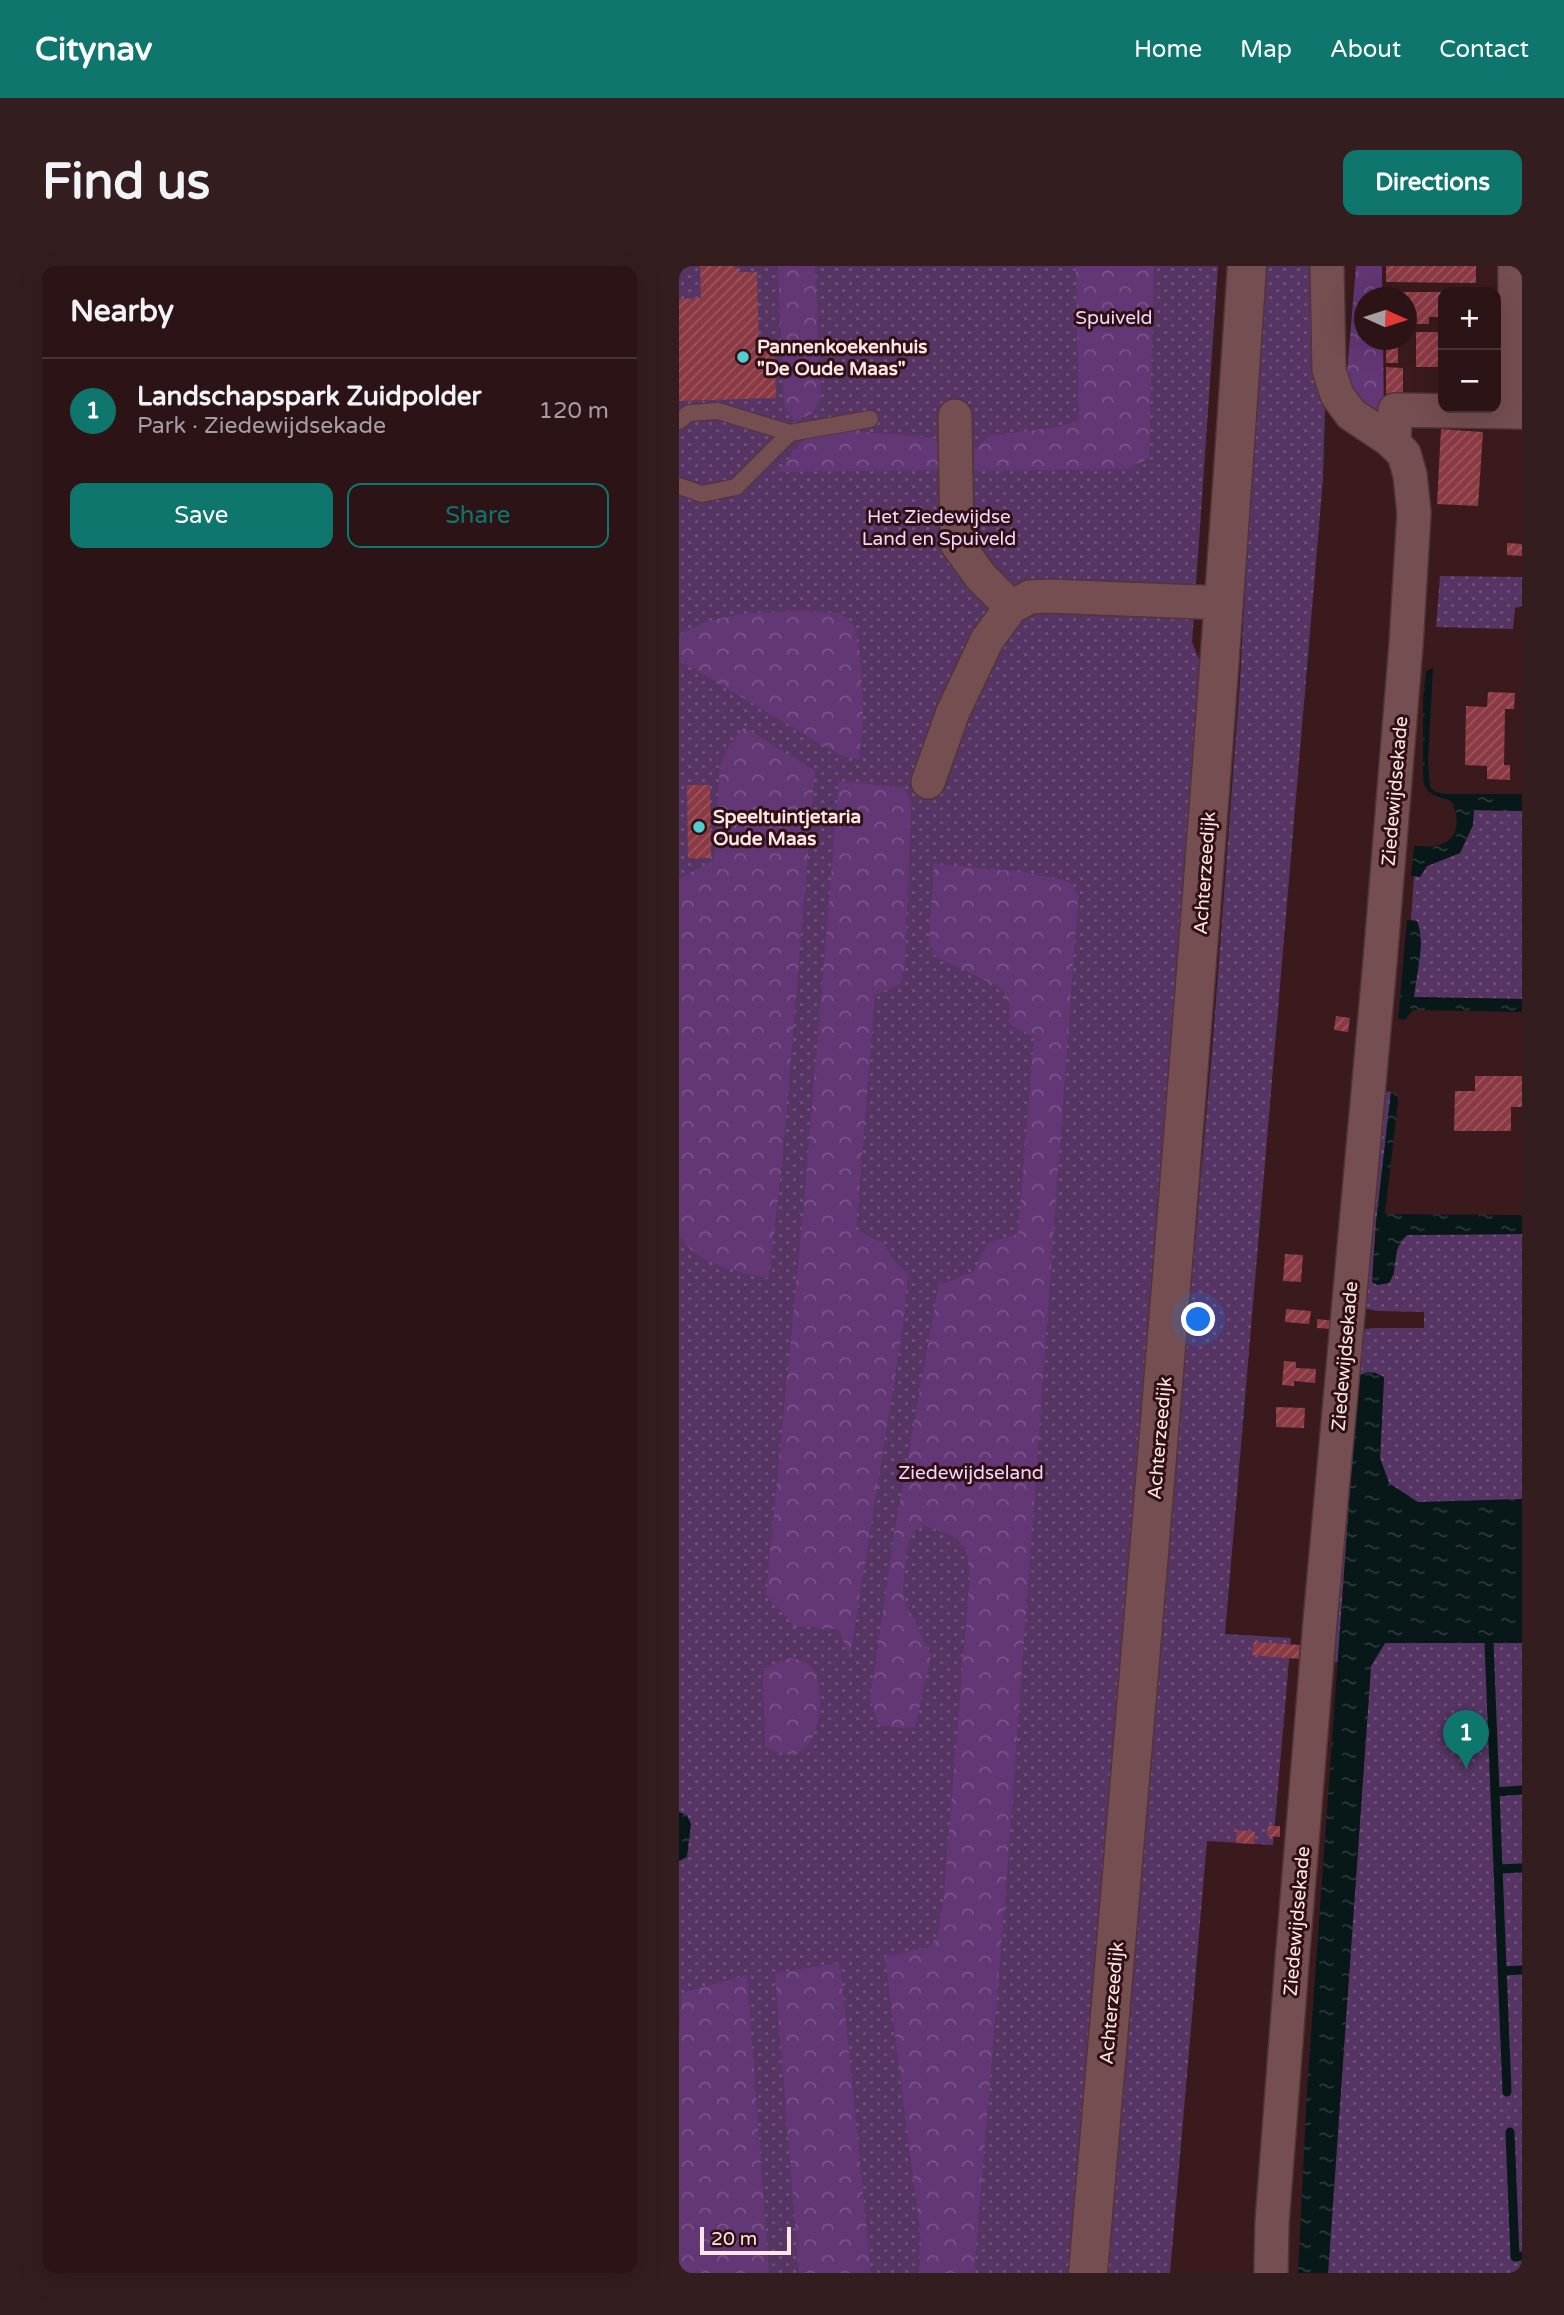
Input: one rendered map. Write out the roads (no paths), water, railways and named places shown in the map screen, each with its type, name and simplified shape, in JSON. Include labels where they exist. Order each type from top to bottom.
[{"type":"main road","name":"Achterzeedijk","points":[[1088,2273],[1181,1182],[1225,603],[1247,266]]},
{"type":"street","name":"Ziedewijdsekade","points":[[1271,2273],[1318,1649],[1381,948],[1414,513],[1410,475],[1404,454],[1351,414],[1337,395],[1329,370],[1327,266]]},
{"type":"street","points":[[1394,444],[1395,411],[1519,412],[1515,266]]},
{"type":"street","points":[[955,416],[957,544],[981,577],[1011,607]]},
{"type":"street","points":[[928,782],[953,712],[987,640],[1011,607],[1030,597],[1048,596],[1225,603]]},
{"type":"lane","points":[[679,421],[689,413],[718,411],[790,433],[870,418]]},
{"type":"lane","points":[[679,486],[702,494],[736,487],[790,433]]},
{"type":"water","points":[[1433,668],[1428,761],[1430,787],[1444,794],[1522,794],[1522,811],[1474,810],[1473,825],[1460,853],[1427,866],[1420,877],[1411,876],[1414,846],[1441,845],[1453,835],[1457,824],[1451,801],[1429,792],[1423,779],[1423,701],[1426,671]]},
{"type":"water","points":[[1407,920],[1417,921],[1421,939],[1414,997],[1522,999],[1522,1012],[1413,1010],[1405,1020],[1398,1019]]},
{"type":"water","points":[[1391,1092],[1397,1094],[1398,1102],[1385,1214],[1522,1215],[1522,1234],[1407,1235],[1399,1246],[1389,1283],[1377,1285],[1372,1282],[1376,1223]]},
{"type":"water","points":[[1368,1372],[1384,1377],[1380,1458],[1389,1483],[1418,1502],[1522,1499],[1522,1643],[1385,1643],[1371,1666],[1328,2273],[1298,2273],[1307,2090],[1358,1376]]},
{"type":"water","points":[[679,1812],[687,1815],[691,1824],[687,1857],[679,1861]]},
{"type":"waterway","points":[[1489,1643],[1507,2092]]},
{"type":"waterway","points":[[1495,1792],[1522,1790]]},
{"type":"waterway","points":[[1498,1869],[1522,1868]]},
{"type":"waterway","points":[[1502,1971],[1522,1970]]},
{"type":"waterway","points":[[1510,2132],[1515,2257],[1522,2256]]},
{"type":"place","name":"Pannenkoekenhuis \"De Oude Maas\"","points":[[743,357]]},
{"type":"place","name":"Speeltuintjetaria Oude Maas","points":[[699,827]]},
{"type":"place","name":"Landschapspark Zuidpolder","points":[[1466,1768]]},
{"type":"park label","name":"Spuiveld","points":[[1114,317]]},
{"type":"park label","name":"Het Ziedewijdse Land en Spuiveld","points":[[939,527]]},
{"type":"park label","name":"Ziedewijdseland","points":[[971,1472]]}]
